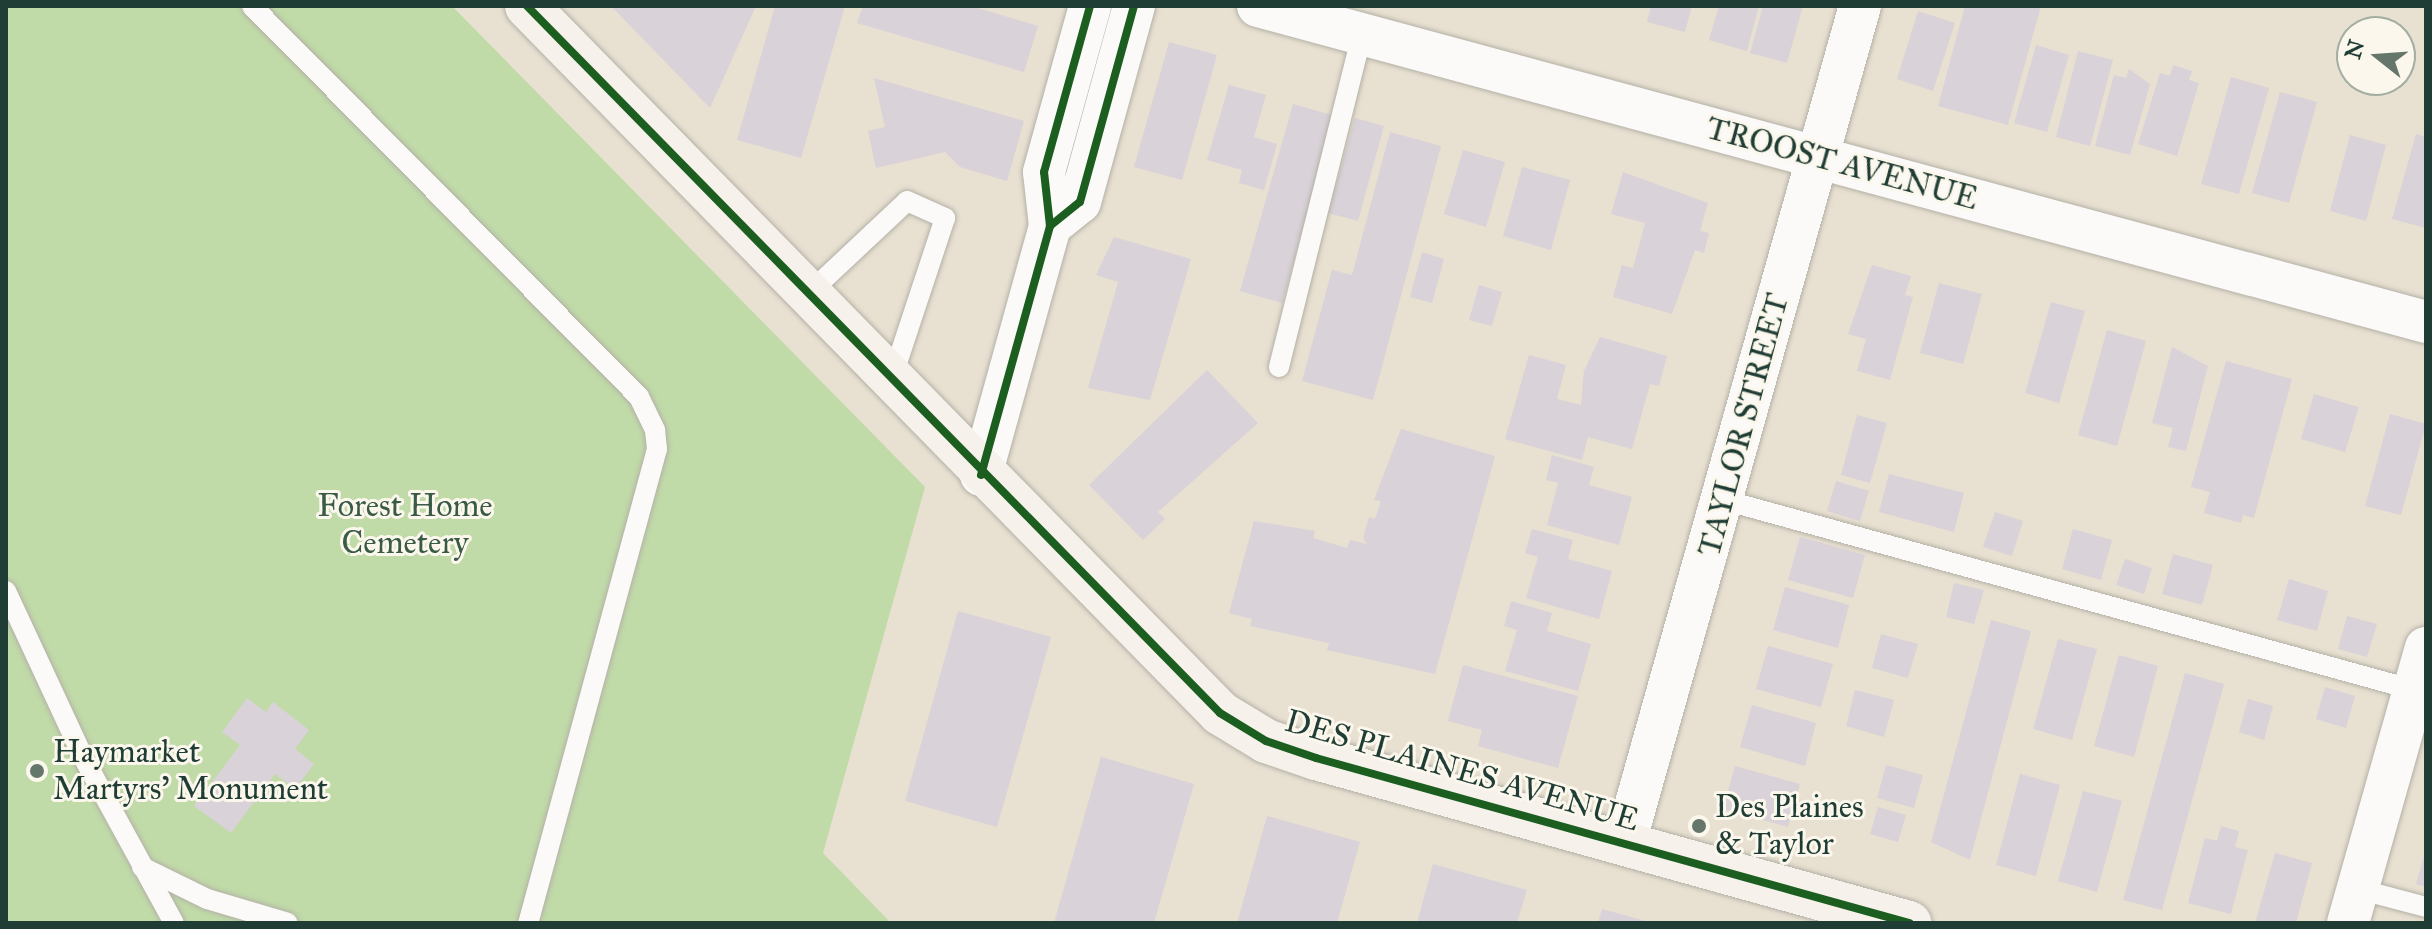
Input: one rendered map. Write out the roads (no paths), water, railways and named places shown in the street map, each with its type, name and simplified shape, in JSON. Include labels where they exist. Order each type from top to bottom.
[{"type":"main road","name":"DES PLAINES AVENUE","points":[[527,6],[981,475],[1220,713],[1266,741],[1625,843],[1843,914],[1909,923]]},
{"type":"street","points":[[981,475],[1050,226],[1044,172],[1090,6]]},
{"type":"street","points":[[1050,226],[1080,202],[1134,6]]},
{"type":"street","name":"TROOST AVENUE","points":[[1258,6],[2426,322]]},
{"type":"street","name":"TAYLOR STREET","points":[[1625,843],[1724,500],[1860,6]]},
{"type":"street","points":[[2353,906],[2420,692],[2426,648]]},
{"type":"lane","points":[[252,6],[639,397],[655,430],[657,449],[528,923]]},
{"type":"lane","points":[[1279,367],[1362,34]]},
{"type":"lane","points":[[807,295],[907,201],[945,218],[891,382]]},
{"type":"lane","points":[[1724,500],[2420,692]]},
{"type":"lane","points":[[6,591],[142,867],[174,923]]},
{"type":"lane","points":[[142,867],[207,899],[288,923]]},
{"type":"lane","points":[[2353,906],[2426,907]]},
{"type":"place","name":"Haymarket Martyrs' Monument","points":[[37,771]]},
{"type":"place","name":"Des Plaines & Taylor","points":[[1699,826]]},
{"type":"park label","name":"Forest Home Cemetery","points":[[405,526]]}]
